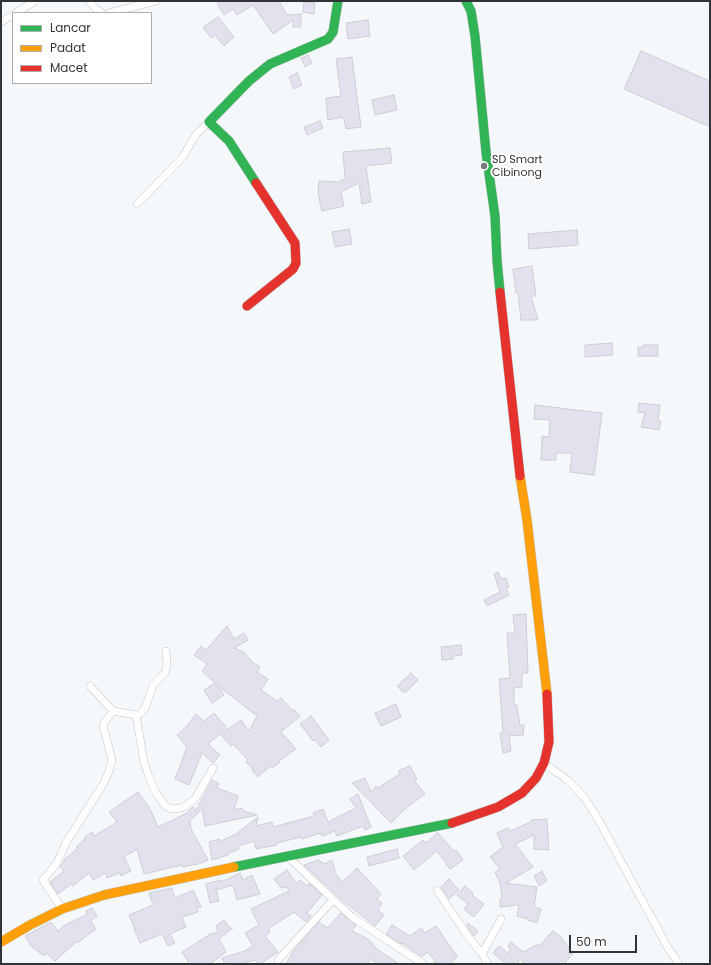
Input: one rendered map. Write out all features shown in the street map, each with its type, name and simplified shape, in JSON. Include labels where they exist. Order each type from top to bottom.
[{"type":"main road","points":[[247,306],[293,269],[296,263],[295,243],[229,141],[209,122],[249,81],[270,64],[328,39],[333,32],[338,1]]},
{"type":"main road","points":[[1,942],[62,909],[104,895],[457,822],[498,807],[522,793],[536,778],[544,763],[549,742],[548,707],[518,463],[497,260],[495,216],[486,152],[475,36],[471,11],[466,1]]},
{"type":"street","points":[[18,12],[35,1]]},
{"type":"street","points":[[89,1],[101,12]]},
{"type":"street","points":[[113,12],[156,1]]},
{"type":"street","points":[[1,22],[12,16]]},
{"type":"street","points":[[137,204],[182,158],[197,133],[209,122]]},
{"type":"street","points":[[90,686],[113,711],[136,715],[141,713],[145,708],[153,685],[165,673],[167,665],[166,651]]},
{"type":"street","points":[[62,909],[43,880],[57,863],[67,841],[104,783],[109,771],[112,760],[103,725],[113,711]]},
{"type":"street","points":[[136,715],[144,762],[156,793],[165,806],[172,809],[182,808],[195,799],[213,768]]},
{"type":"street","points":[[544,763],[569,781],[584,797],[598,819],[668,948],[679,964]]},
{"type":"street","points":[[287,856],[360,924],[423,964]]},
{"type":"street","points":[[437,890],[488,964]]},
{"type":"street","points":[[278,960],[333,900]]},
{"type":"street","points":[[482,954],[501,918]]},
{"type":"building","points":[[221,1],[279,1],[287,15],[302,14],[301,27],[293,27],[293,20],[273,34],[253,5],[237,15],[233,9],[224,15],[217,4]]},
{"type":"building","points":[[304,2],[315,3],[314,14],[303,12]]},
{"type":"building","points":[[218,17],[234,37],[224,46],[215,35],[211,38],[203,27]]},
{"type":"building","points":[[368,20],[370,36],[348,39],[346,23]]},
{"type":"building","points":[[641,51],[710,81],[710,127],[624,89]]},
{"type":"building","points":[[308,55],[312,63],[305,67],[301,58]]},
{"type":"building","points":[[352,57],[361,127],[346,129],[344,118],[340,118],[340,115],[339,118],[328,120],[326,98],[341,96],[336,59]]},
{"type":"building","points":[[297,73],[302,85],[294,89],[289,77]]},
{"type":"building","points":[[394,95],[397,110],[375,115],[372,100]]},
{"type":"building","points":[[320,121],[323,128],[307,135],[304,127]]},
{"type":"building","points":[[390,148],[392,163],[366,166],[371,202],[362,204],[359,183],[341,192],[344,206],[322,211],[318,194],[319,181],[339,182],[345,178],[343,152]]},
{"type":"building","points":[[349,229],[352,244],[335,247],[332,232]]},
{"type":"building","points":[[577,230],[578,245],[529,249],[528,234]]},
{"type":"building","points":[[532,266],[536,296],[531,296],[538,320],[521,320],[518,293],[516,293],[513,269]]},
{"type":"building","points":[[612,343],[613,355],[585,357],[585,345]]},
{"type":"building","points":[[644,345],[658,345],[658,356],[638,356],[638,347],[644,347]]},
{"type":"building","points":[[639,403],[660,405],[658,421],[661,421],[659,430],[641,427],[645,413],[638,412]]},
{"type":"building","points":[[535,405],[602,413],[594,475],[570,472],[572,453],[556,453],[556,460],[541,460],[542,436],[549,437],[550,420],[534,419]]},
{"type":"building","points":[[498,572],[501,579],[506,578],[509,587],[506,588],[509,595],[487,606],[484,600],[500,592],[494,574]]},
{"type":"building","points":[[526,614],[528,673],[522,673],[522,687],[514,688],[514,705],[517,705],[520,725],[524,725],[523,736],[509,735],[511,751],[503,753],[500,733],[503,732],[499,679],[510,678],[507,633],[515,633],[513,615]]},
{"type":"building","points":[[227,626],[234,639],[244,633],[248,640],[234,648],[244,652],[252,662],[260,667],[257,672],[268,679],[261,690],[277,701],[281,698],[300,716],[281,732],[296,749],[272,768],[270,766],[258,777],[246,762],[248,760],[233,744],[231,746],[220,734],[208,744],[220,755],[213,763],[202,753],[189,785],[175,779],[187,747],[177,735],[189,724],[196,714],[204,721],[214,713],[228,729],[241,720],[249,731],[257,716],[217,685],[224,695],[212,703],[204,690],[215,683],[202,671],[207,664],[194,655],[201,646],[206,650]]},
{"type":"building","points":[[461,645],[462,655],[453,656],[453,659],[442,660],[441,647]]},
{"type":"building","points":[[411,673],[418,680],[406,692],[403,692],[397,686]]},
{"type":"building","points":[[396,704],[401,717],[381,726],[375,713]]},
{"type":"building","points":[[311,716],[329,740],[321,747],[314,739],[313,741],[300,724]]},
{"type":"building","points":[[410,766],[417,779],[414,780],[425,794],[405,809],[391,823],[352,783],[365,778],[371,792],[376,786],[378,788],[400,774],[398,771]]},
{"type":"building","points":[[212,780],[219,784],[217,788],[238,796],[234,810],[242,808],[243,811],[257,815],[205,826],[202,809],[190,821],[191,829],[208,860],[198,864],[182,867],[182,865],[144,874],[137,849],[124,857],[131,871],[121,876],[120,873],[107,878],[105,873],[93,880],[89,873],[73,886],[71,884],[58,894],[50,882],[64,871],[60,867],[65,859],[78,848],[76,847],[85,839],[84,838],[92,832],[94,836],[117,822],[109,812],[138,792],[150,809],[158,827],[187,813],[193,807],[196,810]]},
{"type":"building","points":[[358,794],[371,827],[365,830],[363,826],[337,836],[335,831],[322,836],[321,833],[302,839],[301,837],[277,843],[277,845],[256,849],[254,841],[238,846],[239,849],[227,854],[228,855],[212,860],[209,842],[219,839],[219,842],[236,834],[258,817],[256,826],[272,822],[273,827],[314,816],[313,813],[323,809],[328,822],[356,808],[350,799]]},
{"type":"building","points":[[547,819],[549,850],[534,849],[534,835],[515,844],[533,867],[506,883],[537,887],[534,907],[541,909],[537,923],[517,916],[519,905],[500,907],[500,899],[502,898],[500,883],[495,872],[500,869],[490,857],[503,847],[497,833],[508,828],[510,831],[531,822],[531,820]]},
{"type":"building","points":[[437,833],[454,851],[456,850],[463,860],[450,869],[437,851],[414,870],[403,856],[423,840],[426,843]]},
{"type":"building","points":[[397,849],[399,858],[369,866],[367,857]]},
{"type":"building","points":[[318,860],[325,864],[332,860],[336,874],[342,882],[357,868],[381,894],[377,899],[382,903],[378,910],[384,915],[375,926],[343,901],[304,865]]},
{"type":"building","points":[[287,870],[297,884],[299,880],[310,887],[309,883],[322,895],[307,913],[311,916],[306,922],[294,912],[268,929],[270,932],[265,936],[278,952],[260,964],[258,964],[255,960],[241,964],[225,964],[222,958],[245,951],[253,946],[245,933],[259,925],[251,909],[289,891],[287,887],[281,888],[274,879]]},
{"type":"building","points":[[542,871],[547,881],[539,886],[534,876]]},
{"type":"building","points":[[240,873],[243,880],[252,875],[260,894],[237,900],[233,885],[216,890],[219,901],[210,903],[206,884],[221,880],[221,882]]},
{"type":"building","points":[[449,879],[459,890],[449,899],[441,887]]},
{"type":"building","points":[[465,886],[473,893],[472,895],[484,904],[474,917],[464,909],[468,904],[457,895]]},
{"type":"building","points":[[172,888],[175,898],[193,890],[201,907],[197,907],[198,912],[182,917],[186,927],[170,934],[175,943],[168,946],[162,934],[140,943],[129,915],[153,905],[149,893]]},
{"type":"building","points":[[92,908],[97,916],[91,921],[96,929],[77,943],[76,942],[55,961],[46,953],[44,956],[32,947],[25,936],[51,922],[58,931],[65,925],[88,914],[86,911]]},
{"type":"building","points":[[341,913],[356,925],[352,931],[368,939],[377,949],[399,964],[378,964],[371,959],[367,964],[286,964],[294,950],[319,922],[327,928]]},
{"type":"building","points":[[224,920],[230,928],[233,928],[219,939],[226,952],[210,964],[190,964],[182,952],[212,933],[218,932],[216,926]]},
{"type":"building","points":[[468,923],[478,931],[474,936],[467,926]]},
{"type":"building","points":[[392,925],[410,936],[421,928],[425,933],[436,926],[457,956],[451,964],[434,964],[435,960],[427,952],[422,957],[386,934]]},
{"type":"building","points":[[553,931],[561,937],[573,953],[564,964],[525,964],[520,959],[517,964],[506,964],[493,953],[499,946],[508,953],[511,949],[508,946],[511,942],[523,952],[538,944],[539,946]]},
{"type":"traffic: fast","points":[[256,183],[229,141],[209,122],[249,81],[270,64],[328,39],[333,32],[338,1]]},
{"type":"traffic: fast","points":[[466,1],[471,11],[475,36],[486,152],[495,216],[500,292]]},
{"type":"traffic: fast","points":[[234,867],[452,823]]},
{"type":"traffic: slow","points":[[520,476],[527,520],[547,694]]},
{"type":"traffic: slow","points":[[1,942],[62,909],[104,895],[234,867]]},
{"type":"traffic: jam","points":[[247,306],[293,269],[296,263],[295,243],[256,183]]},
{"type":"traffic: jam","points":[[500,292],[520,476]]},
{"type":"traffic: jam","points":[[452,823],[498,807],[522,793],[536,778],[544,763],[549,742],[547,694]]},
{"type":"place","name":"SD Smart Cibinong","points":[[484,166]]}]
